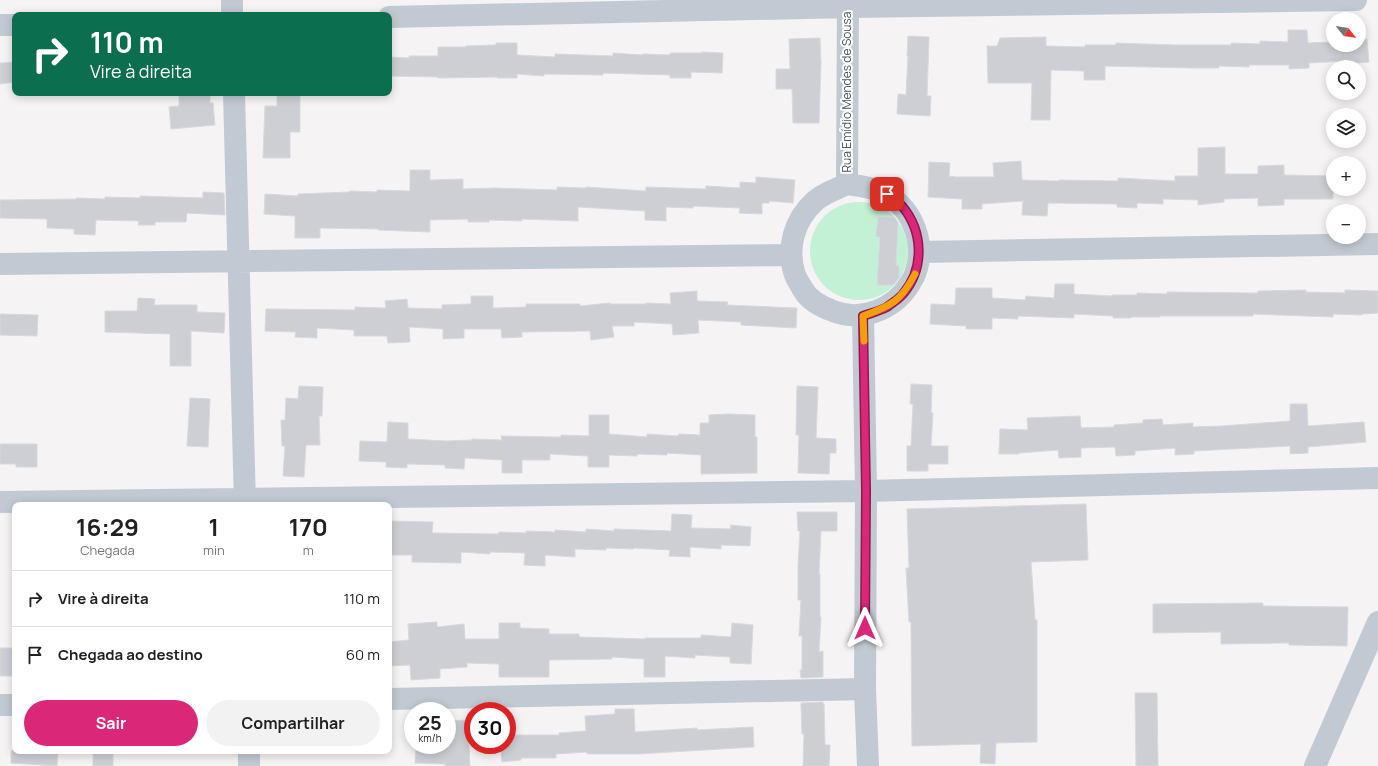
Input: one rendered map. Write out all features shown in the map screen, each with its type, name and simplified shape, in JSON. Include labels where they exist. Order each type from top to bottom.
[{"type":"street","points":[[232,0],[232,12]]},
{"type":"street","points":[[392,17],[848,3],[1356,0]]},
{"type":"street","name":"Rua Emídio Mendes de Sousa","points":[[847,184],[848,3]]},
{"type":"street","points":[[0,25],[12,25]]},
{"type":"street","points":[[234,96],[237,261],[245,502]]},
{"type":"street","points":[[847,184],[871,188],[887,194],[901,205],[911,219],[918,235],[920,252],[915,274],[903,294],[885,308],[863,316],[842,315],[822,308],[806,294],[795,276],[791,255],[793,235],[801,216],[816,200],[847,184]]},
{"type":"street","points":[[920,252],[1378,244]]},
{"type":"street","points":[[0,264],[791,255]]},
{"type":"street","points":[[863,316],[866,491],[865,689],[868,766]]},
{"type":"street","points":[[0,502],[245,502],[866,491],[1378,478]]},
{"type":"street","points":[[1315,766],[1378,622]]},
{"type":"street","points":[[392,699],[865,689]]},
{"type":"street","points":[[0,705],[12,705]]},
{"type":"street","points":[[249,754],[249,766]]},
{"type":"green space","points":[[859,202],[878,206],[894,216],[904,232],[908,251],[904,270],[894,286],[878,296],[859,300],[840,296],[824,286],[814,270],[810,251],[814,232],[824,216],[840,206]]},
{"type":"building","points":[[1288,30],[1307,30],[1308,43],[1326,42],[1326,52],[1366,52],[1367,39],[1369,62],[1366,62],[1366,60],[1326,60],[1326,62],[1309,63],[1309,68],[1289,69],[1289,65],[1249,65],[1249,67],[1219,66],[1219,68],[1105,66],[1105,80],[1084,80],[1084,71],[1051,70],[1050,120],[1031,120],[1032,83],[988,83],[987,46],[997,46],[1000,38],[1046,37],[1046,46],[1085,47],[1085,45],[1116,45],[1116,43],[1231,45],[1231,43],[1260,44],[1260,41],[1288,42]]},
{"type":"building","points":[[908,36],[929,37],[927,96],[931,96],[930,116],[897,114],[898,94],[906,95]]},
{"type":"building","points":[[820,38],[821,63],[819,123],[793,123],[792,89],[776,89],[776,69],[790,69],[789,39]]},
{"type":"building","points":[[496,43],[517,43],[517,55],[555,57],[555,54],[613,56],[613,53],[670,55],[670,53],[723,53],[722,73],[691,72],[691,78],[670,78],[670,75],[603,73],[603,75],[544,74],[544,76],[517,74],[517,78],[438,78],[392,76],[392,57],[409,58],[409,56],[438,56],[438,47],[496,45]]},
{"type":"building","points":[[12,62],[12,82],[0,84],[0,63]]},
{"type":"building","points":[[179,96],[210,96],[210,103],[213,103],[215,125],[171,129],[169,107],[179,106]]},
{"type":"building","points":[[277,96],[300,96],[300,132],[290,132],[290,158],[263,158],[265,106],[277,106]]},
{"type":"building","points":[[1225,147],[1225,174],[1258,174],[1258,166],[1284,165],[1284,175],[1326,176],[1326,196],[1333,196],[1333,199],[1284,199],[1284,205],[1258,206],[1258,198],[1224,199],[1224,202],[1198,205],[1198,200],[1163,199],[1163,204],[1137,203],[1137,208],[1117,207],[1117,204],[1048,203],[1047,216],[1022,215],[1023,201],[982,204],[982,209],[962,209],[962,199],[928,197],[929,162],[950,163],[949,176],[956,177],[994,177],[993,163],[1021,161],[1022,180],[1118,181],[1118,178],[1175,181],[1175,176],[1198,176],[1198,148]]},
{"type":"building","points":[[410,170],[430,170],[430,180],[463,179],[463,189],[495,188],[557,190],[557,187],[586,187],[646,191],[646,187],[706,189],[706,186],[740,188],[740,182],[756,183],[756,177],[795,180],[793,203],[769,201],[769,203],[762,203],[762,214],[739,213],[740,208],[693,206],[693,208],[666,207],[666,221],[645,220],[645,211],[578,207],[578,221],[522,219],[522,221],[489,220],[489,222],[468,222],[468,219],[430,220],[430,232],[320,228],[320,238],[295,238],[295,216],[264,214],[265,194],[298,196],[298,194],[350,191],[410,191]]},
{"type":"building","points":[[203,192],[224,193],[225,215],[187,213],[186,222],[155,222],[155,225],[138,225],[139,221],[96,220],[95,235],[74,234],[74,229],[47,228],[47,219],[0,218],[0,200],[76,198],[105,199],[105,197],[140,198],[140,196],[203,198]]},
{"type":"building","points":[[878,217],[895,218],[898,223],[896,266],[899,266],[899,278],[893,285],[877,285],[880,237],[876,237]]},
{"type":"building","points":[[1055,284],[1074,284],[1074,294],[1112,296],[1137,295],[1137,293],[1167,294],[1167,292],[1258,293],[1258,291],[1306,290],[1306,292],[1345,293],[1345,290],[1378,291],[1378,313],[1362,315],[1333,314],[1333,317],[1253,314],[1253,316],[1160,316],[1131,318],[1113,318],[1113,316],[1074,314],[1074,318],[1018,316],[1018,319],[992,318],[992,329],[966,329],[966,326],[930,324],[931,304],[955,305],[956,288],[992,288],[992,298],[1025,300],[1026,296],[1054,298]]},
{"type":"building","points":[[697,291],[697,301],[728,302],[727,305],[797,308],[796,328],[741,325],[741,322],[698,320],[699,333],[673,335],[672,324],[634,322],[634,326],[612,326],[614,337],[591,340],[590,331],[522,332],[522,337],[502,338],[501,329],[464,329],[464,338],[443,339],[443,329],[409,327],[410,342],[388,343],[387,336],[354,336],[354,330],[317,328],[317,338],[295,337],[296,332],[265,331],[266,309],[355,310],[355,307],[386,308],[385,301],[407,299],[408,308],[442,309],[442,305],[471,304],[471,296],[493,296],[493,308],[526,307],[526,304],[580,304],[580,306],[610,303],[671,304],[670,293]]},
{"type":"building","points":[[138,298],[155,299],[154,305],[197,305],[197,312],[225,313],[224,333],[191,331],[191,366],[170,366],[170,334],[105,332],[105,311],[137,311]]},
{"type":"building","points":[[0,314],[38,315],[37,336],[0,335]]},
{"type":"building","points":[[911,384],[932,385],[931,413],[933,413],[931,446],[948,446],[948,464],[928,464],[928,471],[907,471],[907,446],[911,446],[913,404],[910,404]]},
{"type":"building","points":[[299,386],[323,387],[322,416],[319,416],[320,445],[306,445],[304,477],[283,476],[285,446],[282,446],[281,420],[285,420],[286,398],[298,399]]},
{"type":"building","points":[[797,386],[818,387],[816,438],[836,439],[836,453],[830,453],[829,474],[798,473],[799,435],[796,435]]},
{"type":"building","points":[[190,398],[210,399],[208,447],[187,446]]},
{"type":"building","points":[[1290,404],[1307,404],[1308,426],[1364,422],[1366,442],[1308,447],[1308,453],[1290,454],[1290,446],[1194,451],[1194,454],[1175,455],[1175,448],[1135,451],[1135,455],[1116,456],[1115,447],[1081,448],[1081,457],[1059,458],[1058,450],[1019,454],[999,454],[1000,429],[1028,430],[1027,418],[1080,416],[1081,428],[1114,427],[1114,425],[1143,423],[1143,420],[1162,419],[1163,425],[1193,423],[1193,427],[1221,426],[1290,421]]},
{"type":"building","points":[[589,415],[609,415],[609,434],[647,437],[647,434],[678,436],[679,434],[700,435],[700,423],[709,423],[709,415],[755,415],[755,437],[757,437],[757,473],[701,474],[701,455],[667,453],[667,455],[609,455],[609,467],[588,467],[588,456],[550,454],[550,460],[522,460],[522,473],[502,473],[502,460],[465,458],[464,469],[445,468],[445,465],[407,464],[407,468],[386,467],[386,462],[359,461],[360,441],[387,442],[388,422],[408,423],[408,439],[445,441],[472,439],[502,440],[501,436],[589,436]]},
{"type":"building","points":[[0,444],[37,444],[37,467],[16,467],[16,464],[0,464]]},
{"type":"building","points":[[1086,504],[1088,560],[1031,562],[1035,620],[1037,620],[1037,742],[996,743],[995,764],[980,763],[981,744],[912,746],[911,622],[909,622],[906,568],[909,568],[907,509]]},
{"type":"building","points":[[797,512],[837,512],[837,531],[821,531],[819,574],[821,617],[819,652],[823,651],[823,677],[801,678],[802,636],[799,636],[801,600],[798,600],[800,531],[798,531]]},
{"type":"building","points":[[672,514],[692,515],[691,528],[730,529],[731,525],[751,527],[750,546],[721,545],[721,549],[690,547],[690,557],[669,556],[670,550],[634,548],[606,548],[606,550],[575,549],[575,557],[545,555],[545,566],[524,565],[525,553],[490,552],[490,554],[461,552],[461,563],[412,562],[412,555],[392,555],[392,521],[433,522],[432,533],[498,534],[499,532],[526,533],[526,531],[555,532],[555,530],[586,532],[586,529],[614,531],[614,529],[671,531]]},
{"type":"building","points":[[1263,603],[1263,606],[1348,607],[1347,646],[1289,645],[1289,643],[1221,644],[1221,632],[1153,633],[1153,604]]},
{"type":"building","points":[[437,622],[437,627],[464,624],[465,639],[499,639],[499,623],[520,623],[520,628],[549,629],[549,634],[579,634],[579,637],[645,639],[701,638],[701,635],[731,637],[732,623],[753,625],[751,664],[730,663],[730,657],[695,655],[695,658],[665,656],[665,677],[644,677],[644,659],[612,657],[612,659],[549,660],[549,677],[499,677],[499,664],[467,663],[467,667],[440,669],[440,678],[411,680],[410,665],[392,666],[392,642],[409,640],[408,624]]},
{"type":"building","points":[[0,648],[12,648],[12,676],[0,676]]},
{"type":"building","points":[[1135,693],[1157,693],[1158,766],[1136,766]]},
{"type":"building","points":[[823,702],[825,745],[830,745],[829,766],[803,766],[804,734],[802,734],[801,703]]},
{"type":"building","points":[[615,709],[634,709],[635,732],[697,728],[697,730],[753,727],[754,747],[638,754],[587,754],[587,752],[556,754],[556,758],[521,758],[521,760],[502,762],[501,754],[516,754],[516,735],[559,735],[559,733],[586,731],[585,716],[615,714]]},
{"type":"building","points":[[464,720],[464,754],[469,754],[470,766],[445,766],[445,764],[415,763],[416,754],[456,754],[456,721]]},
{"type":"building","points":[[11,751],[12,754],[58,754],[57,766],[11,763]]},
{"type":"building","points":[[93,754],[113,754],[113,766],[93,766]]},
{"type":"slow traffic","points":[[864,341],[863,316],[885,308],[903,294],[915,274]]},
{"type":"route","points":[[865,628],[866,491],[863,316],[885,308],[903,294],[915,274],[920,252],[918,235],[911,219],[901,205],[887,194]]}]
